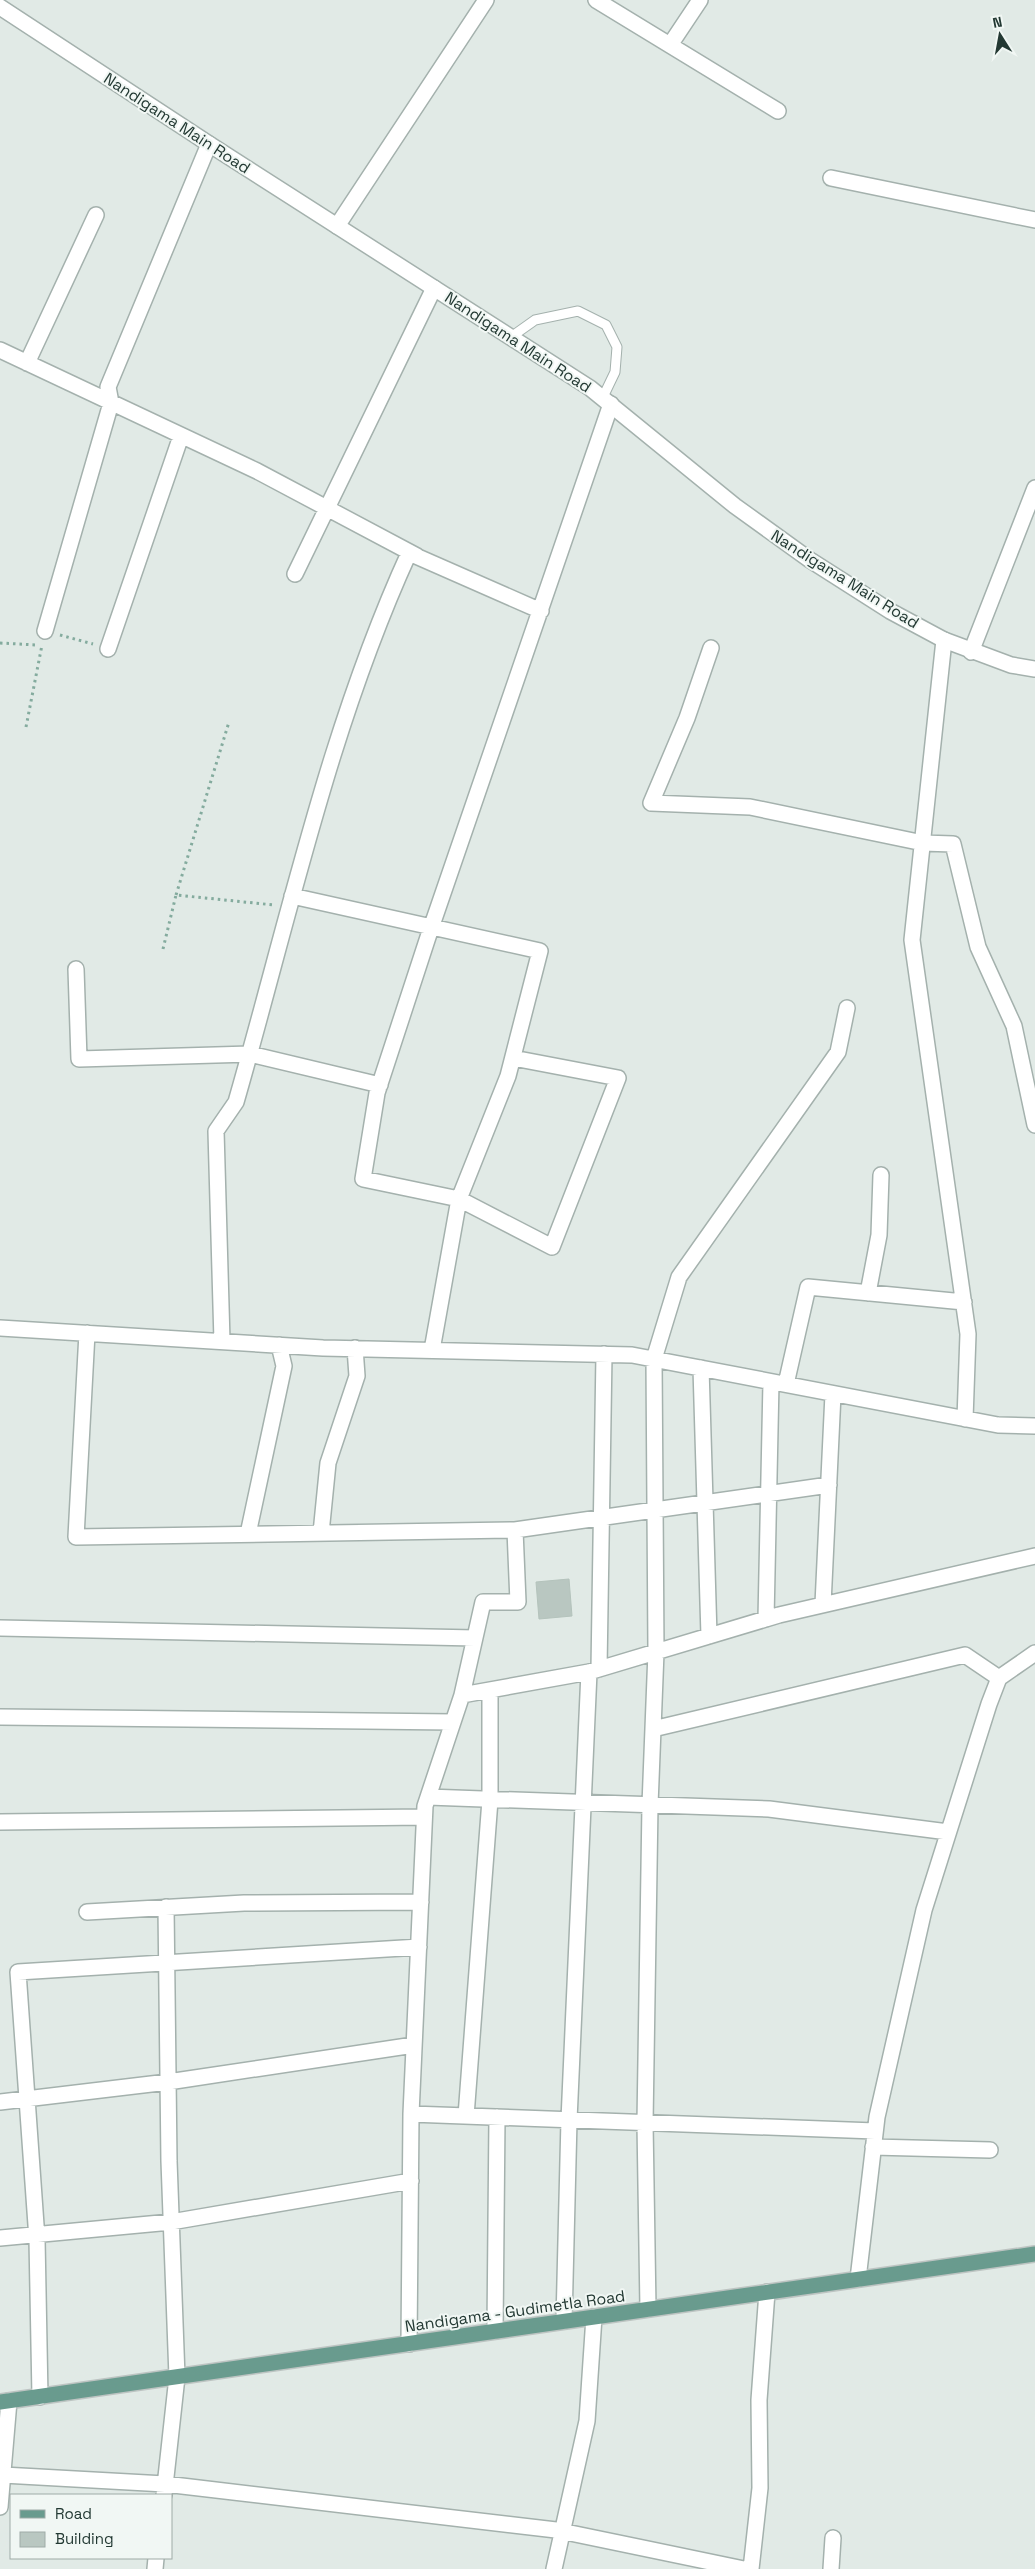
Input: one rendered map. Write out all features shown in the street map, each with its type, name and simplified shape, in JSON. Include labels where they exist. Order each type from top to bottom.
[{"type":"main road","name":"Nandigama - Gudimetla Road","points":[[5,2402],[1035,2254]]},
{"type":"street","points":[[337,226],[486,0]]},
{"type":"street","points":[[596,0],[778,111]]},
{"type":"street","points":[[670,45],[700,0]]},
{"type":"street","name":"Nandigama Main Road","points":[[0,7],[607,400],[735,506],[810,560],[890,611],[944,640],[971,652],[1035,669]]},
{"type":"street","points":[[43,638],[111,403],[108,387],[209,144]]},
{"type":"street","points":[[831,178],[1035,220]]},
{"type":"street","points":[[27,363],[96,215]]},
{"type":"street","points":[[295,574],[434,288]]},
{"type":"street","points":[[0,350],[182,436],[417,556]]},
{"type":"street","points":[[513,1058],[618,1078],[552,1247],[459,1199],[363,1179],[380,1085],[432,926],[541,611],[607,400]]},
{"type":"street","points":[[108,649],[182,436]]},
{"type":"street","points":[[971,652],[1035,488]]},
{"type":"street","points":[[222,1341],[216,1131],[236,1102],[316,808],[388,600],[409,553],[541,611]]},
{"type":"street","points":[[944,640],[924,843],[912,940],[968,1334],[965,1418]]},
{"type":"street","points":[[711,648],[687,718],[651,803],[750,807],[924,843],[953,844],[978,947],[1014,1026],[1035,1125]]},
{"type":"street","points":[[291,901],[432,926],[540,951],[508,1076],[459,1199],[432,1350]]},
{"type":"street","points":[[76,969],[80,1059],[250,1054],[380,1085]]},
{"type":"street","points":[[648,2309],[645,2122],[650,1805],[656,1652],[654,1359],[679,1277],[838,1052],[847,1008]]},
{"type":"street","points":[[868,1293],[879,1235],[881,1175]]},
{"type":"street","points":[[766,1619],[769,1494],[778,1383],[808,1287],[964,1302]]},
{"type":"street","points":[[0,1328],[280,1345],[632,1355],[998,1425],[1035,1426]]},
{"type":"street","points":[[87,1333],[76,1537],[515,1530],[829,1486]]},
{"type":"street","points":[[248,1534],[284,1366],[280,1345]]},
{"type":"street","points":[[321,1533],[328,1463],[357,1376],[355,1348]]},
{"type":"street","points":[[564,2321],[569,2120],[582,1803],[594,1670],[602,1518],[604,1354]]},
{"type":"street","points":[[701,1368],[709,1636]]},
{"type":"street","points":[[823,1604],[834,1394]]},
{"type":"street","points":[[409,2344],[411,2114],[424,1818],[428,1797],[462,1695],[483,1602],[518,1602],[515,1530]]},
{"type":"street","points":[[462,1695],[594,1670],[823,1604],[1035,1556]]},
{"type":"street","points":[[0,1628],[475,1638]]},
{"type":"street","points":[[858,2279],[875,2131],[924,1910],[999,1678],[1035,1653]]},
{"type":"street","points":[[653,1729],[965,1655],[999,1678]]},
{"type":"street","points":[[466,2116],[490,1800],[490,1690]]},
{"type":"street","points":[[0,1717],[453,1722]]},
{"type":"street","points":[[428,1797],[770,1809],[948,1832]]},
{"type":"street","points":[[0,1822],[424,1818]]},
{"type":"street","points":[[87,1912],[244,1903],[421,1902]]},
{"type":"street","points":[[164,2490],[177,2377],[171,2222],[166,1907]]},
{"type":"street","points":[[40,2397],[37,2234],[18,1972],[418,1947]]},
{"type":"street","points":[[0,2102],[168,2082],[414,2045]]},
{"type":"street","points":[[411,2114],[875,2131]]},
{"type":"street","points":[[495,2331],[497,2117]]},
{"type":"street","points":[[873,2147],[990,2150]]},
{"type":"street","points":[[0,2238],[171,2222],[411,2180]]},
{"type":"street","points":[[751,2569],[760,2488],[759,2400],[767,2292]]},
{"type":"street","points":[[554,2569],[587,2421],[594,2317]]},
{"type":"street","points":[[0,2507],[5,2402]]},
{"type":"street","points":[[3,2475],[562,2531],[744,2569]]},
{"type":"street","points":[[831,2569],[833,2538]]},
{"type":"lane","points":[[511,337],[535,320],[578,311],[606,325],[617,348],[615,372],[607,400]]},
{"type":"path","points":[[26,727],[43,638]]},
{"type":"path","points":[[0,643],[43,638],[108,649]]},
{"type":"path","points":[[163,950],[176,895],[229,722]]},
{"type":"path","points":[[176,895],[291,901]]},
{"type":"building","points":[[569,1579],[572,1616],[539,1619],[536,1582]]}]
